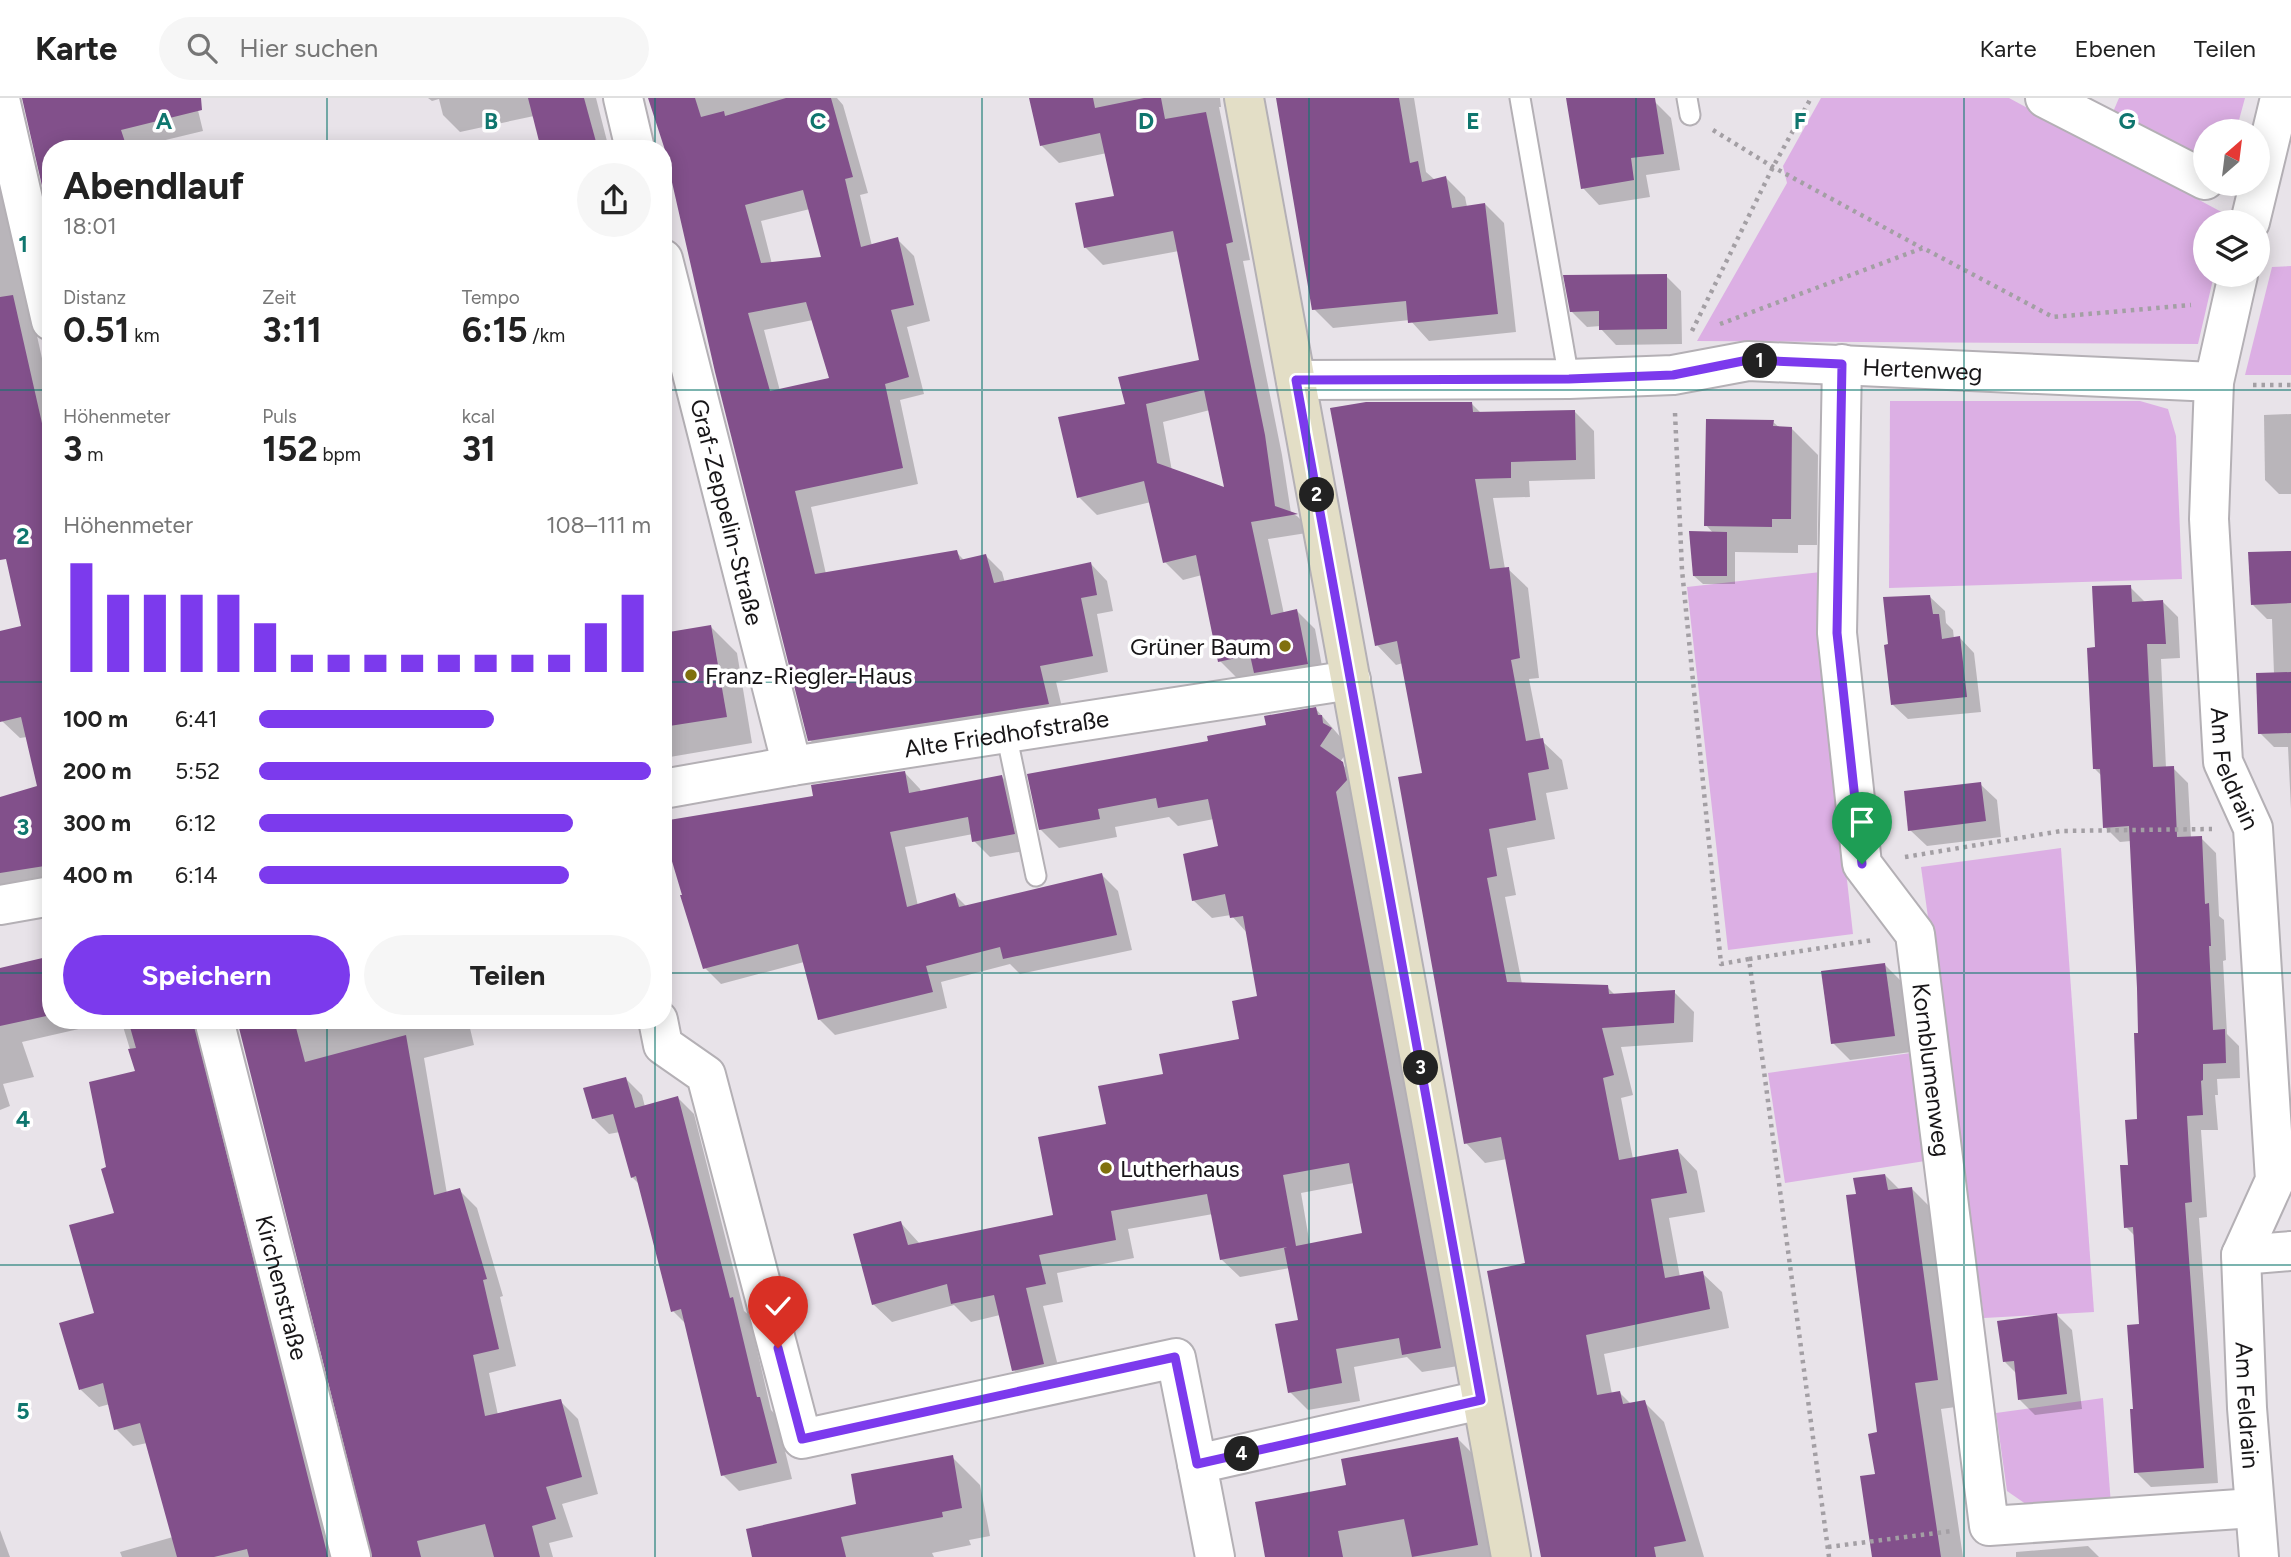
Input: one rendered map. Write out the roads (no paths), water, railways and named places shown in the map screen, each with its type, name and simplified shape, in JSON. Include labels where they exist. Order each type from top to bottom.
[{"type":"street","points":[[623,98],[633,140]]},
{"type":"street","points":[[1244,98],[1511,1557]]},
{"type":"street","points":[[2045,98],[2193,174]]},
{"type":"street","points":[[2253,210],[2280,98]]},
{"type":"street","points":[[0,99],[42,282]]},
{"type":"street","points":[[2229,196],[2248,210]]},
{"type":"street","name":"Am Feldrain","points":[[2235,288],[2214,382],[2209,519],[2223,762],[2253,828],[2274,1180],[2241,1255],[2259,1557]]},
{"type":"street","name":"Graf-Zeppelin-Straße","points":[[672,294],[792,766]]},
{"type":"street","name":"Hertenweg","points":[[1296,380],[1569,379],[1673,375],[1748,360],[2214,382]]},
{"type":"street","name":"Kornblumenweg","points":[[1842,364],[1837,633],[1862,864],[1914,934],[1989,1526],[2254,1508]]},
{"type":"street","name":"Alte Friedhofstraße","points":[[672,787],[792,766],[1351,680]]},
{"type":"street","points":[[0,905],[42,898]]},
{"type":"street","name":"Kirchenstraße","points":[[216,1029],[351,1557]]},
{"type":"street","points":[[659,1029],[663,1045],[706,1075],[802,1439],[1175,1357],[1215,1557]]},
{"type":"street","points":[[2241,1255],[2291,1251]]},
{"type":"street","points":[[1197,1464],[1481,1400]]},
{"type":"lane","points":[[1520,98],[1569,379]]},
{"type":"lane","points":[[1006,733],[1036,876]]},
{"type":"place","name":"Grüner Baum","points":[[1285,646]]},
{"type":"place","name":"Franz-Riegler-Haus","points":[[691,675]]},
{"type":"place","name":"Lutherhaus","points":[[1106,1168]]}]
